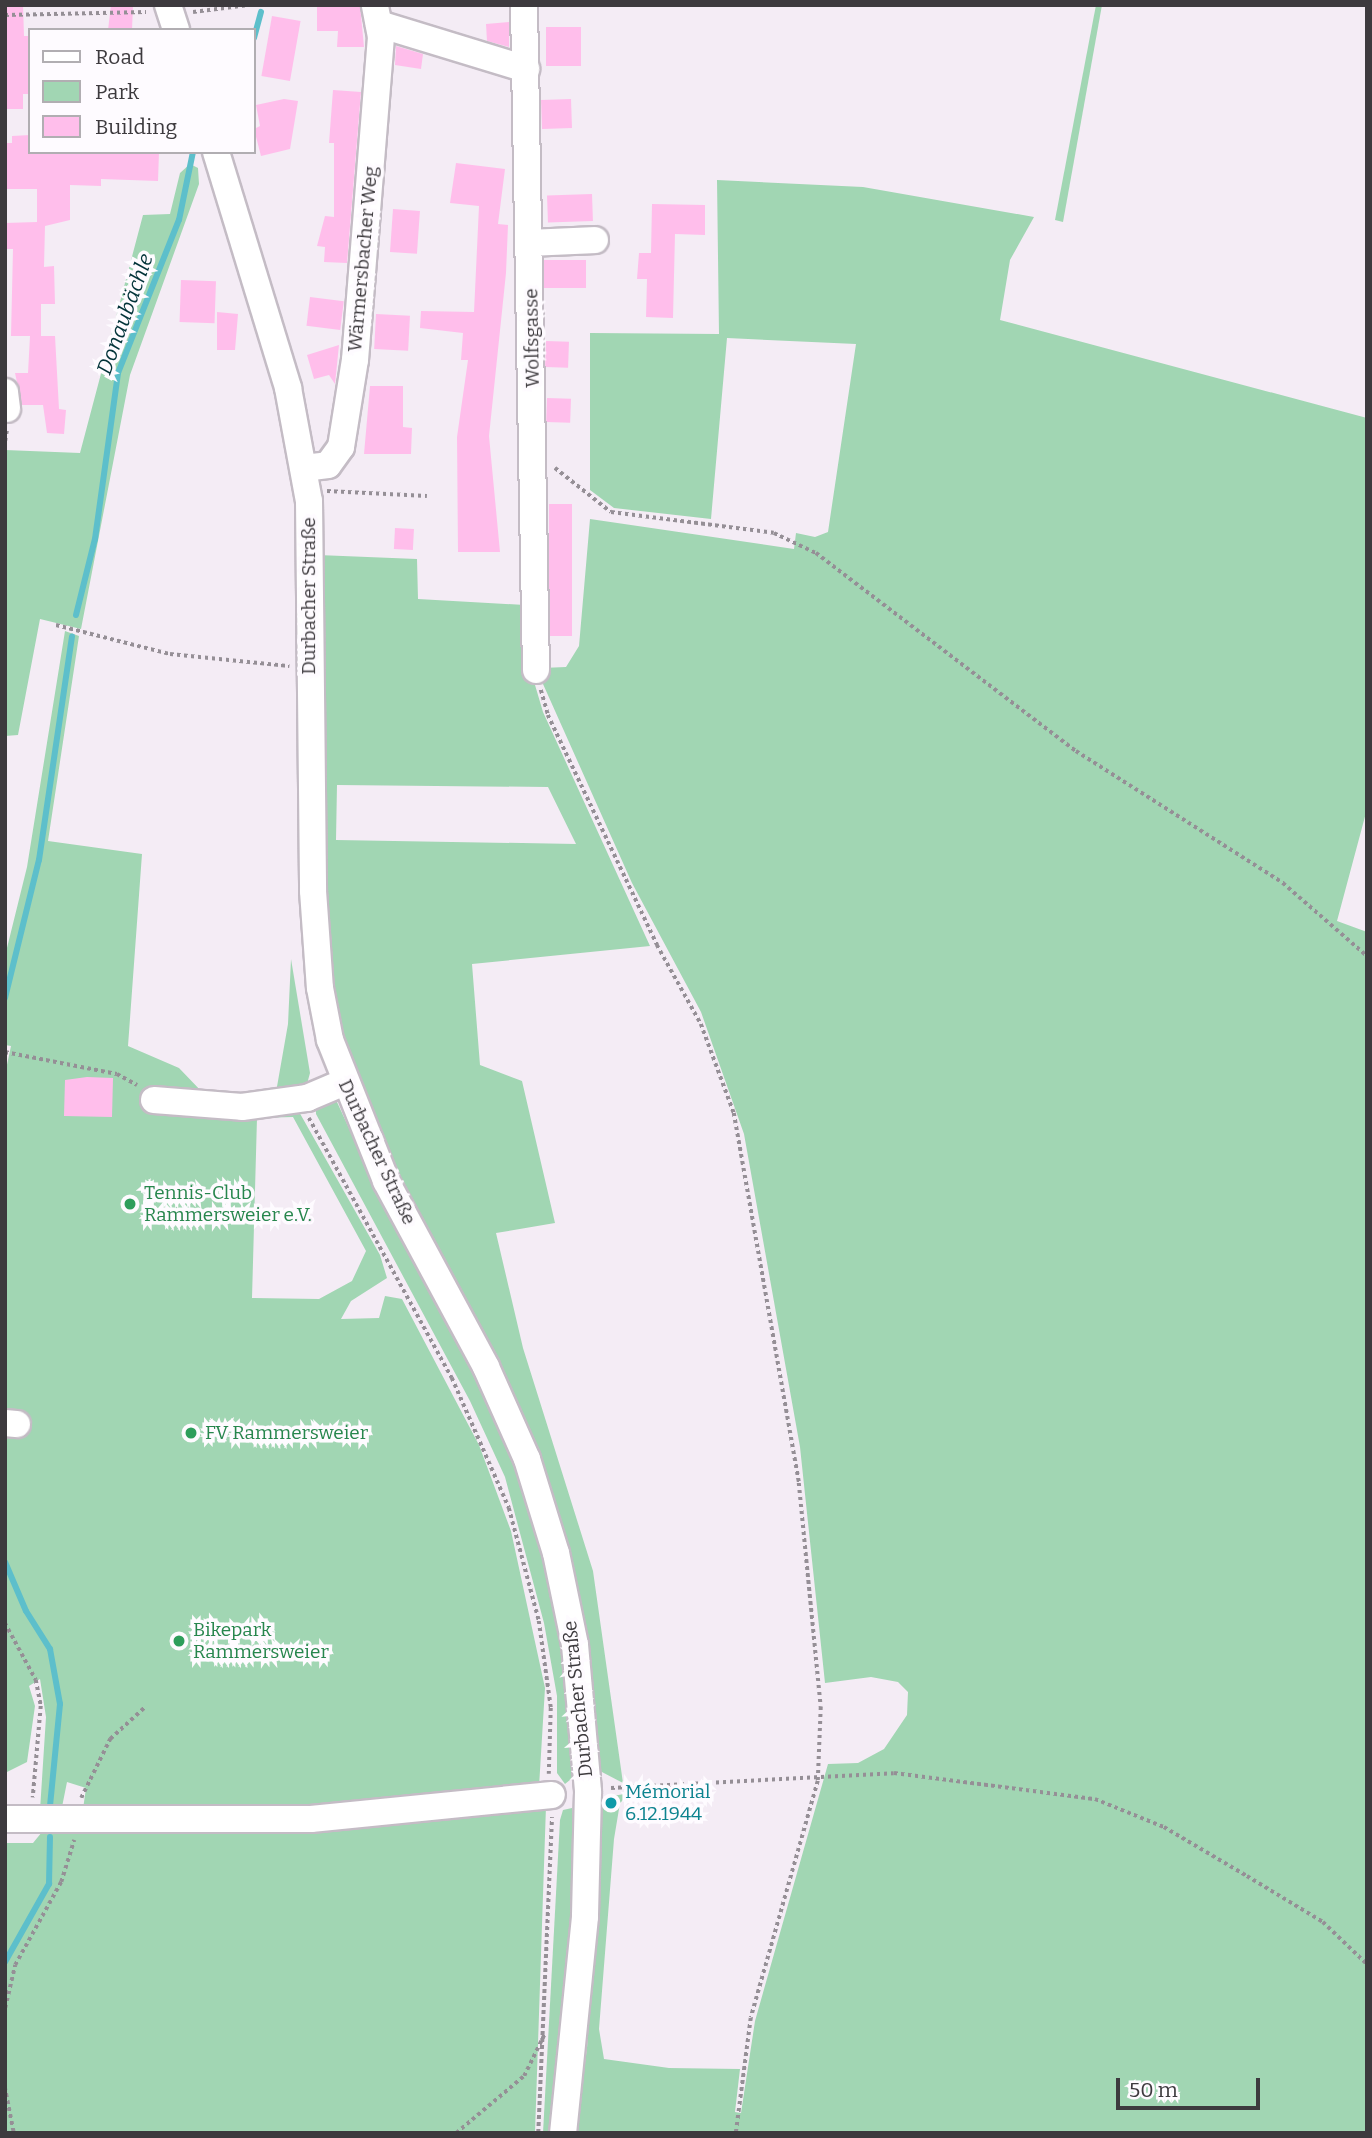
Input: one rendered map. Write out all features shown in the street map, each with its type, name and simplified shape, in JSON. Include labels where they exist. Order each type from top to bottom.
[{"type":"street","name":"Wolfsgasse","points":[[524,5],[536,670]]},
{"type":"street","name":"Wärmersbacher Weg","points":[[304,468],[328,465],[341,447],[356,346],[377,15],[526,68]]},
{"type":"street","name":"Durbacher Straße","points":[[217,154],[277,349],[309,501],[309,665],[320,988],[343,1083],[386,1181],[486,1367],[527,1459],[556,1553],[575,1645],[588,1792],[585,1917],[563,2133]]},
{"type":"street","points":[[530,243],[595,240]]},
{"type":"street","points":[[154,1100],[242,1107],[307,1098],[343,1083]]},
{"type":"street","points":[[15,1819],[311,1819],[552,1795]]},
{"type":"path","points":[[5,15],[172,16],[249,5]]},
{"type":"path","points":[[534,451],[611,512],[774,533],[817,553],[1076,751],[1283,883],[1367,956]]},
{"type":"path","points":[[326,491],[427,496]]},
{"type":"path","points":[[56,625],[170,654],[309,665]]},
{"type":"path","points":[[536,670],[548,715],[701,1024],[734,1113],[799,1483],[821,1707],[818,1781],[751,2018],[737,2133]]},
{"type":"path","points":[[5,1052],[117,1074],[154,1100]]},
{"type":"path","points":[[307,1098],[308,1116],[452,1378],[509,1508],[538,1622],[551,1708],[552,1795],[545,2034],[538,2133]]},
{"type":"path","points":[[5,1623],[36,1680],[41,1706],[35,1793],[15,1819]]},
{"type":"path","points":[[5,2008],[15,1965],[61,1882],[74,1846],[74,1821],[88,1775],[110,1739],[145,1707]]},
{"type":"path","points":[[588,1792],[818,1781],[894,1773],[1095,1799],[1164,1827],[1247,1875],[1323,1923],[1367,1964]]},
{"type":"path","points":[[456,2133],[524,2076],[545,2034]]},
{"type":"path","points":[[5,2087],[14,2133]]},
{"type":"green space","points":[[1096,5],[1102,5],[1063,222],[1055,220]]},
{"type":"green space","points":[[190,164],[198,168],[199,184],[130,375],[81,629],[40,619],[18,735],[5,736],[5,450],[80,453],[143,215],[170,214],[180,173]]},
{"type":"green space","points":[[717,180],[863,187],[1034,217],[1010,260],[1000,320],[1367,418],[1367,809],[1337,921],[1367,932],[1367,2133],[575,2133],[587,2048],[601,1808],[607,1797],[630,1793],[620,1803],[614,1839],[599,2029],[604,2059],[669,2068],[740,2069],[735,2112],[741,2113],[755,2021],[828,1764],[858,1763],[884,1749],[907,1715],[908,1692],[898,1682],[871,1677],[825,1683],[800,1447],[744,1134],[701,1012],[632,883],[543,684],[542,668],[566,667],[579,646],[590,519],[794,549],[796,533],[815,537],[828,532],[856,344],[727,338],[711,519],[614,508],[590,490],[590,333],[719,334]]},
{"type":"green space","points":[[318,555],[417,559],[418,599],[525,605],[530,668],[543,712],[650,946],[472,964],[480,1065],[522,1081],[555,1223],[496,1233],[523,1348],[593,1571],[623,1783],[600,1771],[589,1655],[421,1220],[354,1085],[335,1007],[324,915]],"holes":[[[337,785],[548,787],[576,844],[336,840]]]},
{"type":"green space","points":[[65,631],[79,636],[48,841],[142,854],[128,1046],[179,1068],[204,1094],[298,1110],[380,1255],[387,1278],[351,1301],[341,1319],[379,1318],[385,1296],[402,1299],[479,1445],[511,1531],[545,1688],[539,1787],[411,1806],[82,1816],[86,1788],[67,1782],[61,1812],[40,1810],[46,1717],[40,1679],[29,1686],[35,1706],[27,1762],[5,1773],[5,1074],[11,1046],[5,1045],[5,956],[27,867]],"holes":[[[293,1117],[366,1251],[352,1281],[319,1299],[252,1298],[257,1118]]]},
{"type":"green space","points":[[291,959],[310,1073],[307,1084],[275,1098],[288,1024]]},
{"type":"green space","points":[[328,1097],[337,1102],[384,1205],[431,1284],[505,1433],[536,1516],[571,1695],[576,1775],[565,1784],[557,1773],[557,1696],[544,1623],[505,1477],[470,1401],[316,1114],[316,1104]]},
{"type":"green space","points":[[546,1806],[535,2133],[5,2133],[5,1843],[33,1843],[42,1832]]},
{"type":"green space","points":[[572,1808],[577,1855],[554,2133],[543,2133],[560,1820],[563,1810]]},
{"type":"building","points":[[5,5],[23,5],[24,36],[28,36],[28,94],[23,94],[23,109],[5,109]]},
{"type":"building","points":[[111,5],[133,5],[132,28],[108,28]]},
{"type":"building","points":[[317,5],[360,5],[364,47],[337,47],[338,31],[317,31]]},
{"type":"building","points":[[272,16],[301,21],[290,81],[261,76]]},
{"type":"building","points":[[509,22],[509,47],[487,41],[486,24]]},
{"type":"building","points":[[546,27],[581,27],[581,66],[546,66]]},
{"type":"building","points":[[396,46],[423,54],[421,69],[395,65]]},
{"type":"building","points":[[333,90],[361,92],[347,263],[324,262],[325,247],[317,246],[325,216],[334,217],[334,143],[329,143]]},
{"type":"building","points":[[284,99],[298,101],[290,149],[261,156],[256,137],[256,128],[260,126],[256,105]]},
{"type":"building","points":[[571,99],[572,128],[542,129],[541,100]]},
{"type":"building","points":[[28,135],[28,154],[159,154],[158,181],[101,179],[101,186],[70,185],[70,220],[45,226],[44,267],[54,266],[55,304],[41,304],[41,336],[11,336],[13,249],[5,249],[5,223],[37,222],[37,189],[5,189],[5,143],[12,143],[12,136]]},
{"type":"building","points":[[456,163],[505,169],[498,224],[508,225],[506,273],[489,436],[500,552],[458,552],[457,437],[468,360],[461,360],[463,333],[420,328],[421,311],[474,312],[479,206],[450,203]]},
{"type":"building","points":[[592,194],[593,221],[548,223],[547,196]]},
{"type":"building","points":[[652,204],[705,205],[705,235],[675,234],[673,318],[646,317],[647,279],[637,279],[639,253],[651,253]]},
{"type":"building","points":[[393,209],[420,211],[417,254],[390,252]]},
{"type":"building","points":[[544,260],[586,260],[586,288],[544,288]]},
{"type":"building","points":[[181,280],[216,281],[215,323],[180,322]]},
{"type":"building","points":[[310,297],[344,301],[340,330],[306,326]]},
{"type":"building","points":[[217,312],[238,314],[235,350],[217,350]]},
{"type":"building","points":[[376,314],[410,316],[408,351],[374,349]]},
{"type":"building","points":[[30,336],[55,336],[59,409],[66,410],[64,434],[47,433],[43,405],[22,405],[15,373],[28,373]]},
{"type":"building","points":[[546,341],[569,342],[568,368],[545,367]]},
{"type":"building","points":[[339,345],[335,384],[329,375],[314,379],[307,355]]},
{"type":"building","points":[[370,386],[403,386],[403,427],[412,428],[411,454],[364,454]]},
{"type":"building","points":[[547,398],[571,399],[570,423],[546,422]]},
{"type":"building","points":[[549,504],[572,504],[572,636],[549,636]]},
{"type":"building","points":[[395,528],[414,529],[413,550],[394,549]]},
{"type":"building","points":[[113,1078],[112,1117],[64,1116],[65,1080]]},
{"type":"waterway","name":"Donaubächle","points":[[256,31],[261,12]]},
{"type":"waterway","name":"Donaubächle","points":[[76,615],[95,539],[118,373],[179,220],[193,154]]},
{"type":"waterway","name":"Donaubächle","points":[[5,998],[39,860],[72,636]]},
{"type":"waterway","name":"Donaubächle","points":[[5,1562],[26,1611],[50,1649],[60,1704],[50,1806]]},
{"type":"waterway","name":"Donaubächle","points":[[5,1962],[49,1884],[50,1837]]},
{"type":"place","name":"Tennis-Club Rammersweier e.V.","points":[[130,1204]]},
{"type":"place","name":"FV Rammersweier","points":[[191,1433]]},
{"type":"place","name":"Bikepark Rammersweier","points":[[179,1641]]},
{"type":"place","name":"Mémorial 6.12.1944","points":[[611,1803]]}]
